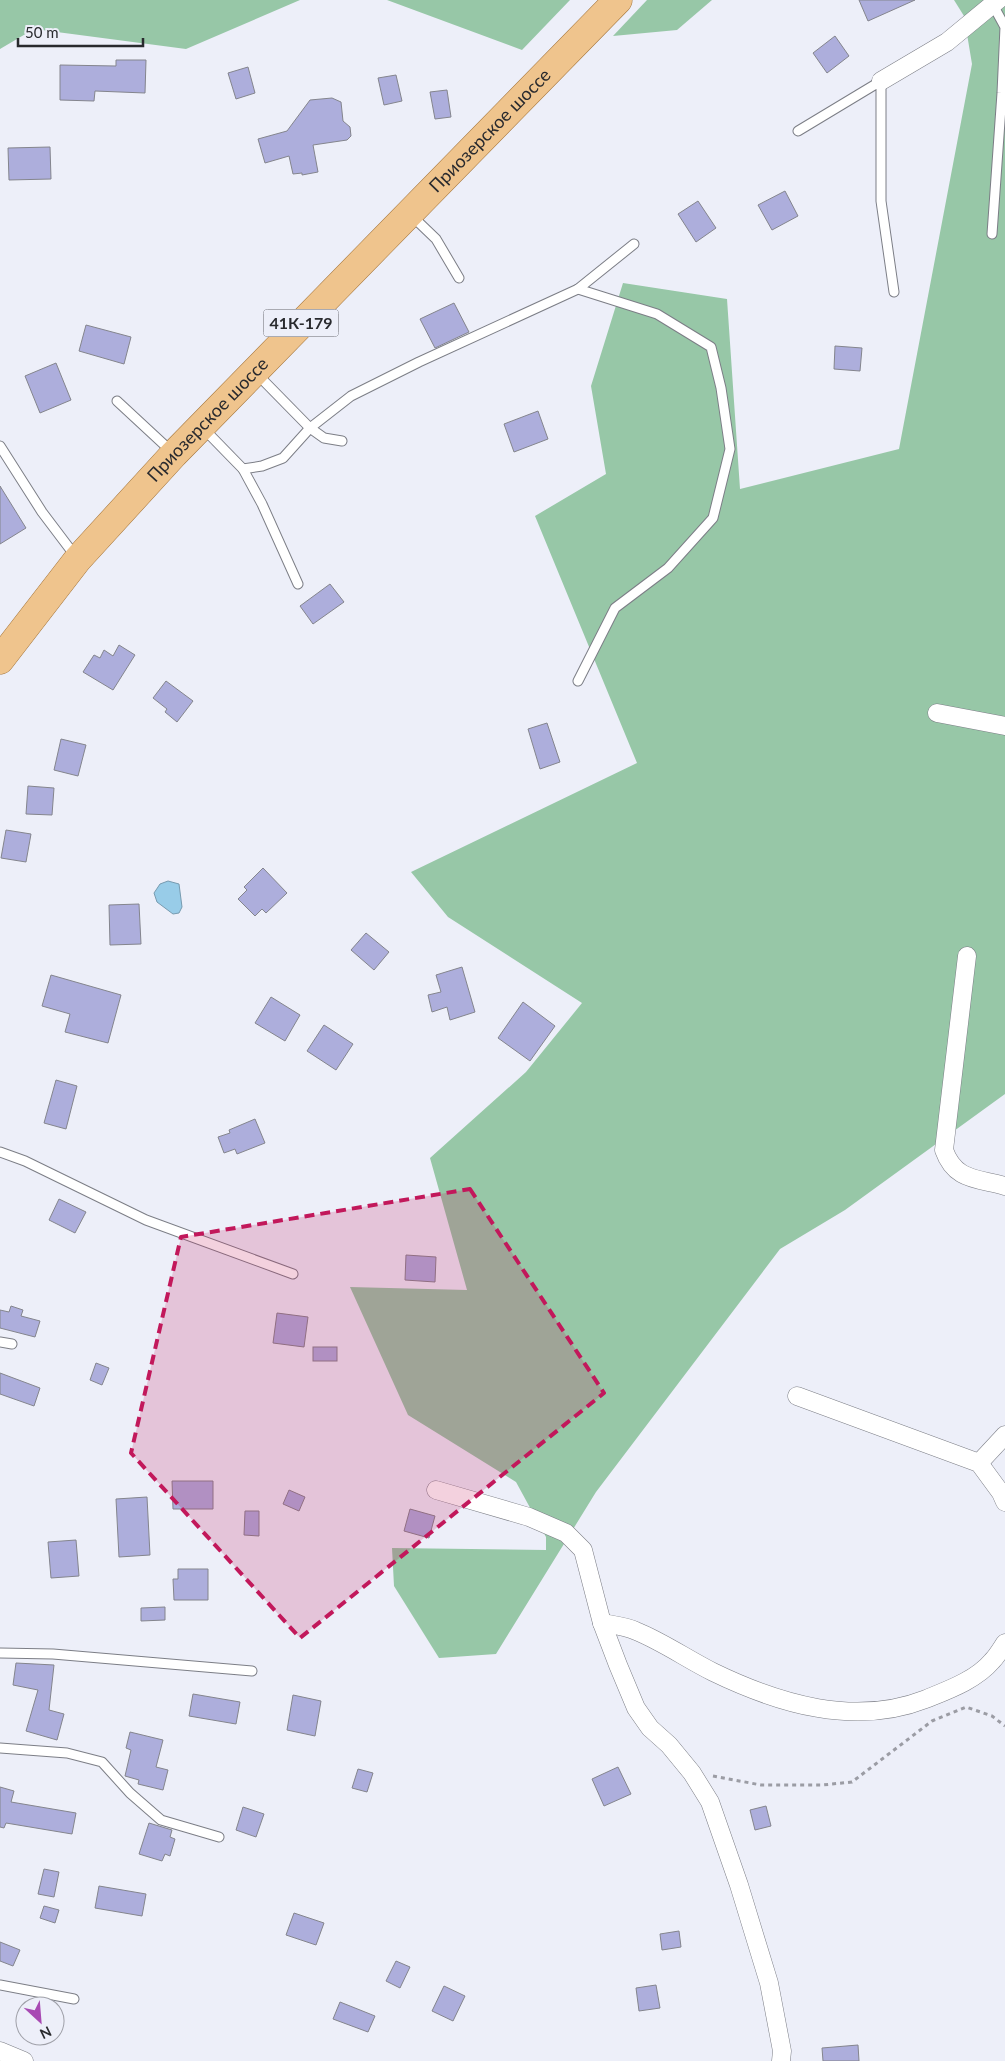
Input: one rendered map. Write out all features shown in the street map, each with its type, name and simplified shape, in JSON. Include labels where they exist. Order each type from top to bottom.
[{"type":"main road","name":"Приозерское шоссе","points":[[2,652],[78,559],[174,454],[618,0]]},
{"type":"street","points":[[881,81],[947,42],[996,2]]},
{"type":"street","points":[[937,713],[1005,726]]},
{"type":"street","points":[[967,956],[944,1150],[948,1164],[964,1176],[1005,1186]]},
{"type":"street","points":[[797,1396],[979,1463],[1001,1493],[1005,1502]]},
{"type":"street","points":[[979,1463],[1005,1435]]},
{"type":"street","points":[[436,1490],[529,1517],[566,1533],[584,1550],[602,1623],[636,1708],[650,1728],[669,1744],[692,1773],[710,1802],[739,1885],[769,1983],[782,2051],[781,2061]]},
{"type":"street","points":[[602,1623],[634,1630],[714,1672],[765,1694],[829,1711],[849,1712],[884,1710],[912,1704],[946,1691],[991,1663],[1005,1643]]},
{"type":"street","points":[[0,2051],[24,2061]]},
{"type":"lane","points":[[992,234],[1005,27],[996,2]]},
{"type":"lane","points":[[798,131],[881,81]]},
{"type":"lane","points":[[881,81],[881,201],[894,292]]},
{"type":"lane","points":[[409,213],[436,239],[459,278]]},
{"type":"lane","points":[[243,469],[262,466],[283,458],[310,428],[351,396],[428,358],[578,289],[634,244]]},
{"type":"lane","points":[[578,289],[658,314],[711,347],[722,388],[730,450],[713,518],[668,568],[615,608],[578,681]]},
{"type":"lane","points":[[254,371],[310,428],[324,438],[342,441]]},
{"type":"lane","points":[[117,401],[174,454]]},
{"type":"lane","points":[[201,426],[243,469],[262,504],[298,584]]},
{"type":"lane","points":[[0,446],[42,512],[78,559]]},
{"type":"lane","points":[[0,1152],[25,1161],[146,1220],[293,1274]]},
{"type":"lane","points":[[0,1342],[12,1344]]},
{"type":"lane","points":[[0,1654],[53,1654],[252,1672]]},
{"type":"lane","points":[[0,1748],[67,1754],[102,1762],[130,1793],[161,1820],[219,1836]]},
{"type":"lane","points":[[0,1985],[74,1999]]},
{"type":"path","points":[[692,1773],[761,1785],[822,1785],[852,1782],[932,1721],[966,1707],[992,1716],[1005,1726]]},
{"type":"highlighted area","points":[[470,1189],[604,1393],[300,1638],[131,1453],[181,1237]]},
{"type":"green space","points":[[0,0],[300,0],[186,49],[34,29],[0,49]]},
{"type":"green space","points":[[387,0],[570,0],[522,50]]},
{"type":"green space","points":[[647,0],[712,0],[677,30],[613,36]]},
{"type":"green space","points":[[954,0],[1005,0],[1005,1094],[845,1210],[780,1249],[596,1492],[496,1654],[439,1658],[394,1586],[392,1548],[546,1550],[546,1537],[516,1482],[408,1415],[350,1287],[467,1290],[430,1158],[526,1072],[582,1003],[448,917],[411,872],[637,763],[535,516],[606,474],[591,386],[623,283],[727,299],[740,489],[899,449],[972,64],[964,16]]},
{"type":"water","points":[[168,881],[179,884],[182,907],[179,913],[173,914],[157,902],[154,893],[160,884]]},
{"type":"building","points":[[859,0],[915,0],[868,21]]},
{"type":"building","points":[[835,36],[849,56],[827,73],[813,53]]},
{"type":"building","points":[[116,60],[146,60],[145,93],[95,91],[94,101],[60,100],[60,65],[116,66]]},
{"type":"building","points":[[248,67],[255,93],[236,99],[228,73]]},
{"type":"building","points":[[396,75],[402,101],[384,105],[378,78]]},
{"type":"building","points":[[447,90],[451,117],[435,119],[430,92]]},
{"type":"building","points":[[332,98],[341,102],[343,121],[350,127],[351,136],[347,140],[313,145],[318,172],[302,175],[302,173],[293,174],[289,156],[265,163],[258,139],[287,131],[310,100]]},
{"type":"building","points":[[50,147],[51,179],[9,180],[8,148]]},
{"type":"building","points":[[785,191],[798,216],[772,230],[758,205]]},
{"type":"building","points":[[698,201],[716,228],[696,242],[678,214]]},
{"type":"building","points":[[454,303],[469,332],[435,348],[420,319]]},
{"type":"building","points":[[86,325],[131,337],[124,364],[79,351]]},
{"type":"building","points":[[835,346],[862,348],[860,371],[834,369]]},
{"type":"building","points":[[56,363],[71,400],[40,413],[25,376]]},
{"type":"building","points":[[538,411],[548,439],[514,452],[504,424]]},
{"type":"building","points":[[0,486],[26,528],[0,544]]},
{"type":"building","points":[[330,584],[344,602],[313,624],[300,606]]},
{"type":"building","points":[[119,645],[135,655],[113,690],[83,672],[94,655],[100,658],[104,650],[113,656]]},
{"type":"building","points":[[166,681],[193,701],[177,722],[165,712],[167,709],[153,698]]},
{"type":"building","points":[[547,723],[560,762],[540,769],[528,729]]},
{"type":"building","points":[[61,739],[86,745],[78,776],[54,770]]},
{"type":"building","points":[[28,786],[54,788],[52,815],[26,814]]},
{"type":"building","points":[[6,830],[31,834],[26,862],[1,858]]},
{"type":"building","points":[[263,868],[287,893],[266,913],[262,909],[255,916],[238,899],[247,890],[244,887]]},
{"type":"building","points":[[139,904],[141,944],[110,945],[109,905]]},
{"type":"building","points":[[366,933],[389,952],[374,970],[351,950]]},
{"type":"building","points":[[462,967],[475,1012],[450,1020],[447,1007],[432,1012],[428,995],[441,992],[436,975]]},
{"type":"building","points":[[51,975],[121,995],[108,1043],[65,1032],[70,1014],[42,1006]]},
{"type":"building","points":[[271,997],[300,1015],[285,1041],[255,1023]]},
{"type":"building","points":[[523,1002],[555,1026],[530,1061],[498,1038]]},
{"type":"building","points":[[324,1025],[353,1044],[336,1070],[307,1051]]},
{"type":"building","points":[[56,1080],[77,1086],[66,1129],[44,1123]]},
{"type":"building","points":[[255,1119],[265,1143],[237,1154],[235,1149],[224,1153],[218,1137],[230,1133],[229,1130]]},
{"type":"building","points":[[59,1199],[86,1212],[75,1233],[49,1220]]},
{"type":"building","points":[[406,1255],[436,1257],[435,1282],[405,1280]]},
{"type":"building","points":[[11,1306],[23,1310],[21,1316],[40,1321],[35,1337],[0,1328],[0,1310],[9,1312]]},
{"type":"building","points":[[277,1313],[308,1317],[304,1347],[273,1343]]},
{"type":"building","points":[[313,1347],[337,1347],[337,1361],[313,1361]]},
{"type":"building","points":[[96,1363],[109,1368],[102,1385],[90,1380]]},
{"type":"building","points":[[0,1373],[40,1388],[34,1406],[0,1394]]},
{"type":"building","points":[[172,1481],[213,1481],[213,1509],[173,1509]]},
{"type":"building","points":[[289,1490],[305,1497],[299,1511],[283,1504]]},
{"type":"building","points":[[147,1497],[150,1555],[119,1557],[116,1499]]},
{"type":"building","points":[[410,1509],[435,1516],[429,1538],[404,1531]]},
{"type":"building","points":[[245,1511],[259,1511],[259,1536],[244,1535]]},
{"type":"building","points":[[76,1540],[79,1576],[51,1578],[48,1542]]},
{"type":"building","points":[[178,1569],[208,1569],[208,1600],[174,1600],[173,1579],[178,1579]]},
{"type":"building","points":[[165,1607],[165,1620],[141,1621],[141,1608]]},
{"type":"building","points":[[16,1663],[54,1665],[49,1710],[64,1714],[57,1740],[26,1731],[38,1690],[13,1685]]},
{"type":"building","points":[[193,1694],[240,1702],[236,1724],[189,1716]]},
{"type":"building","points":[[293,1695],[321,1701],[315,1736],[287,1730]]},
{"type":"building","points":[[130,1732],[163,1740],[156,1767],[168,1770],[163,1790],[138,1784],[139,1780],[125,1776],[131,1750],[126,1748]]},
{"type":"building","points":[[618,1767],[631,1794],[604,1806],[592,1779]]},
{"type":"building","points":[[358,1769],[373,1773],[367,1792],[352,1788]]},
{"type":"building","points":[[0,1787],[14,1791],[11,1802],[76,1813],[72,1834],[6,1823],[4,1828],[0,1827]]},
{"type":"building","points":[[766,1806],[771,1826],[755,1830],[750,1810]]},
{"type":"building","points":[[243,1807],[264,1814],[256,1837],[236,1830]]},
{"type":"building","points":[[149,1823],[172,1830],[170,1837],[175,1839],[170,1856],[165,1854],[162,1861],[139,1854]]},
{"type":"building","points":[[44,1869],[59,1872],[54,1897],[38,1894]]},
{"type":"building","points":[[99,1886],[146,1894],[142,1916],[95,1908]]},
{"type":"building","points":[[44,1906],[59,1910],[55,1923],[40,1918]]},
{"type":"building","points":[[294,1913],[324,1923],[316,1945],[286,1935]]},
{"type":"building","points":[[679,1931],[681,1947],[662,1950],[660,1934]]},
{"type":"building","points":[[0,1942],[20,1950],[13,1966],[0,1961]]},
{"type":"building","points":[[396,1961],[410,1967],[400,1988],[386,1981]]},
{"type":"building","points":[[656,1985],[660,2008],[639,2011],[636,1988]]},
{"type":"building","points":[[444,1986],[465,1996],[453,2021],[432,2011]]},
{"type":"building","points":[[340,2002],[375,2016],[368,2032],[333,2019]]},
{"type":"building","points":[[858,2045],[859,2061],[823,2061],[822,2048]]}]
